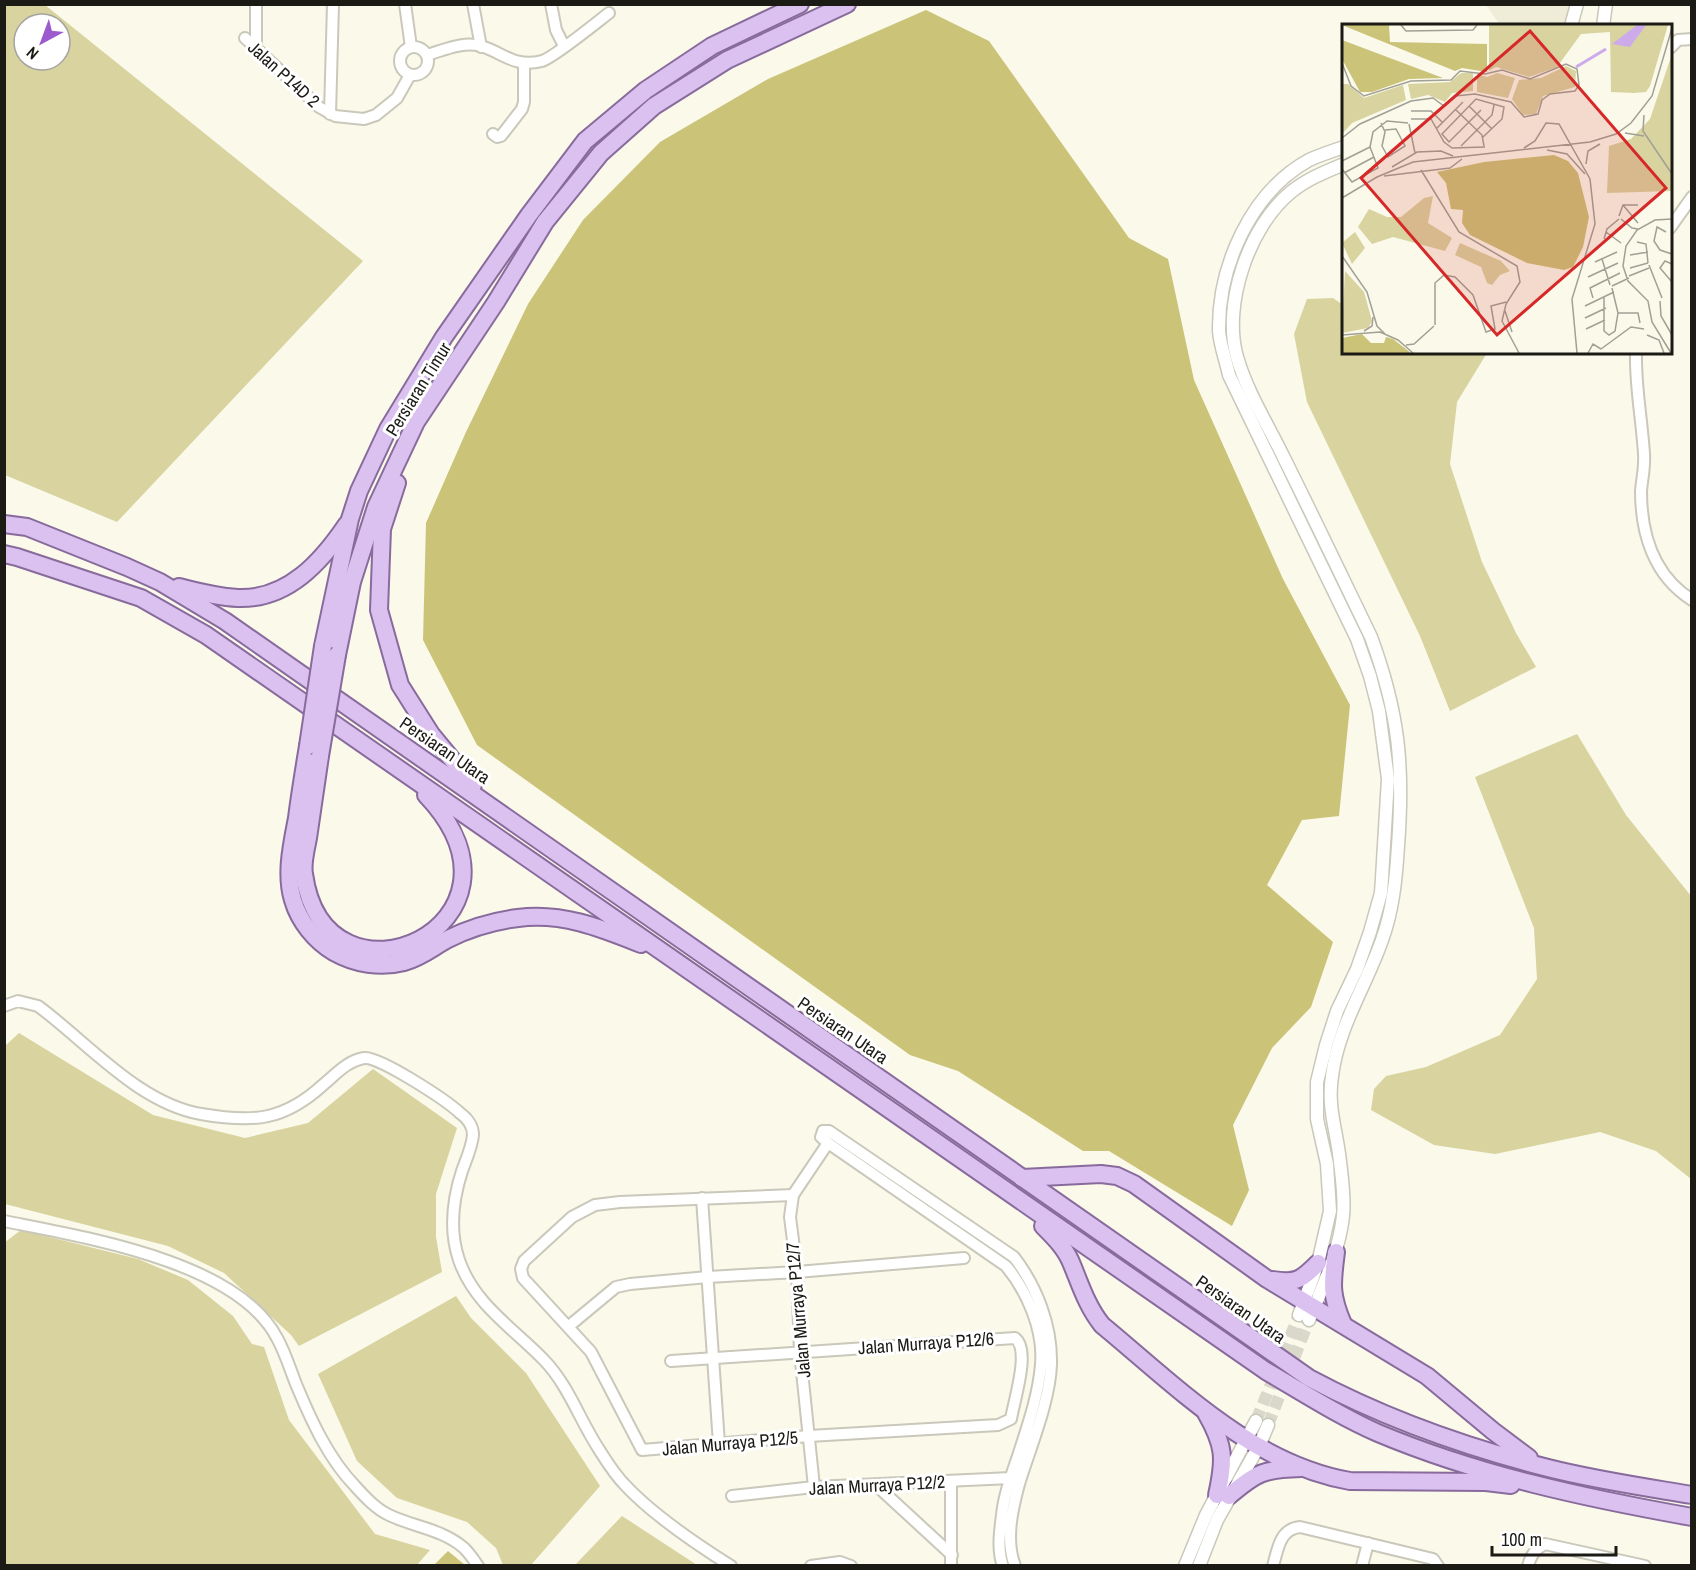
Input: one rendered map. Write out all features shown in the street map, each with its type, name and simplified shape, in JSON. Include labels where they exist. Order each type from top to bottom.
[{"type":"main road","name":"Persiaran Timur","points":[[347,951],[320,920],[309,900],[303,871],[314,751],[350,519],[359,491],[388,429],[413,385],[529,215],[585,141],[646,90],[712,46],[800,4]]},
{"type":"main road","name":"Persiaran Timur","points":[[330,650],[376,507],[416,423],[496,302],[545,222],[601,153],[654,106],[727,60],[847,4]]},
{"type":"main road","points":[[416,423],[382,529],[380,610],[400,685],[431,734],[493,806]]},
{"type":"main road","points":[[160,582],[215,596],[240,598],[284,589],[315,566],[350,519]]},
{"type":"main road","name":"Persiaran Utara","points":[[4,524],[27,527],[111,560],[160,582],[225,621],[1309,1378],[1379,1413],[1464,1443],[1549,1468],[1692,1495]]},
{"type":"main road","name":"Persiaran Utara","points":[[4,554],[141,598],[206,635],[1266,1371],[1319,1402],[1376,1432],[1436,1456],[1594,1500],[1692,1517]]},
{"type":"main road","points":[[347,951],[404,946],[419,940],[432,933],[444,921],[459,891],[464,874],[462,855],[456,837],[446,818],[405,772]]},
{"type":"main road","points":[[347,951],[363,963],[385,965],[403,962],[422,956],[446,940],[467,931],[518,918],[546,916],[595,925],[672,957]]},
{"type":"main road","points":[[1022,1178],[1101,1174],[1117,1176],[1134,1184],[1267,1279],[1306,1311],[1343,1324],[1427,1376],[1504,1441],[1549,1468]]},
{"type":"main road","points":[[1017,1198],[1058,1240],[1069,1258],[1083,1296],[1102,1325],[1203,1409],[1253,1443],[1302,1468],[1350,1481],[1486,1482],[1594,1500]]},
{"type":"main road","points":[[1336,1252],[1333,1300],[1343,1324]]},
{"type":"main road","points":[[1267,1279],[1288,1283],[1296,1281],[1304,1277],[1318,1263]]},
{"type":"main road","points":[[1203,1409],[1216,1430],[1222,1448],[1223,1495]]},
{"type":"main road","points":[[1223,1495],[1251,1477],[1275,1469],[1302,1468]]},
{"type":"street","points":[[256,4],[256,50]]},
{"type":"street","points":[[330,114],[333,4]]},
{"type":"street","points":[[405,4],[411,47]]},
{"type":"street","points":[[473,4],[481,47]]},
{"type":"street","points":[[550,4],[556,30],[564,46]]},
{"type":"street","points":[[1572,24],[1577,4]]},
{"type":"street","points":[[1603,24],[1606,4]]},
{"type":"street","points":[[427,55],[463,45],[481,47],[513,62],[524,64],[544,61],[609,13]]},
{"type":"street","name":"Jalan P14D 2","points":[[245,38],[319,107],[335,116],[364,119],[376,115],[398,98],[410,75]]},
{"type":"street","points":[[1672,47],[1678,40],[1692,39]]},
{"type":"street","points":[[411,47],[419,48],[427,55],[428,63],[424,71],[415,75],[410,75],[403,70],[400,61],[402,52],[411,47]]},
{"type":"street","points":[[493,134],[497,138],[501,136],[522,109],[524,64]]},
{"type":"street","points":[[1306,1311],[1330,1210],[1327,1164],[1317,1119],[1317,1082],[1333,1023],[1357,969],[1381,893],[1388,779],[1380,711],[1357,639],[1229,375],[1219,333],[1221,300],[1230,263],[1254,212],[1279,182],[1294,171],[1310,160],[1342,148]]},
{"type":"street","points":[[1306,1311],[1336,1252],[1344,1215],[1340,1160],[1331,1114],[1331,1078],[1338,1045],[1382,939],[1393,895],[1401,787],[1398,740],[1384,674],[1371,637],[1257,404],[1237,357],[1234,327],[1236,293],[1242,268],[1254,238],[1289,193],[1317,175],[1342,165]]},
{"type":"street","points":[[1672,227],[1692,197]]},
{"type":"street","points":[[1636,354],[1644,458],[1641,490],[1642,519],[1646,538],[1659,567],[1670,581],[1692,600]]},
{"type":"street","points":[[4,1006],[18,1001],[38,1006],[97,1056],[137,1086],[158,1098],[199,1114],[246,1118],[270,1117],[289,1111],[308,1100],[344,1066],[366,1058],[382,1062],[458,1111],[471,1126],[472,1135],[459,1180],[452,1225],[453,1245],[469,1283],[490,1309],[545,1361],[561,1382],[598,1448],[625,1486],[697,1544],[731,1566]]},
{"type":"street","points":[[964,1258],[630,1284],[616,1287],[568,1326],[524,1278],[521,1269],[524,1262],[572,1217],[595,1205],[793,1195],[828,1143],[1006,1266],[1023,1291],[1040,1336],[1041,1363],[1016,1479],[1010,1532],[1015,1566]]},
{"type":"street","name":"Jalan Murraya P12/7","points":[[793,1195],[790,1217],[797,1272],[800,1352],[814,1487]]},
{"type":"street","points":[[702,1198],[719,1444]]},
{"type":"street","points":[[4,1221],[153,1255],[222,1285],[240,1296],[269,1324],[310,1417],[338,1465],[353,1484],[373,1505],[389,1515],[443,1534],[465,1548],[478,1566]]},
{"type":"street","name":"Jalan Murraya P12/5","points":[[568,1326],[591,1352],[642,1450],[809,1436]]},
{"type":"street","name":"Jalan Murraya P12/6","points":[[800,1352],[1005,1337],[1015,1338],[1022,1347],[1019,1383],[1011,1419],[1007,1422],[998,1425],[809,1436]]},
{"type":"street","points":[[671,1361],[800,1352]]},
{"type":"street","points":[[1185,1566],[1206,1515],[1223,1495],[1262,1423]]},
{"type":"street","points":[[1003,1566],[999,1536],[1004,1501],[1016,1479]]},
{"type":"street","name":"Jalan Murraya P12/2","points":[[732,1496],[814,1487],[1016,1479]]},
{"type":"street","points":[[951,1481],[952,1560]]},
{"type":"street","points":[[877,1485],[952,1560]]},
{"type":"street","points":[[1199,1566],[1217,1520],[1223,1495]]},
{"type":"street","points":[[1273,1566],[1282,1536],[1293,1527],[1433,1559],[1438,1566]]},
{"type":"street","points":[[1362,1566],[1368,1543]]},
{"type":"street","points":[[1528,1566],[1537,1548],[1545,1544],[1645,1566]]},
{"type":"street","points":[[811,1566],[840,1562],[851,1566]]},
{"type":"shaded area","points":[[4,5],[45,5],[54,12],[12,12],[12,72],[72,72],[72,27],[363,261],[117,522],[5,475]]},
{"type":"shaded area","points":[[1486,5],[1571,5],[1565,24],[1499,24]]},
{"type":"shaded area","points":[[926,10],[989,41],[1129,238],[1168,259],[1194,380],[1283,579],[1350,705],[1339,816],[1302,820],[1267,885],[1333,942],[1311,1007],[1272,1048],[1233,1125],[1249,1190],[1232,1226],[1109,1151],[1083,1151],[958,1071],[910,1055],[477,745],[423,640],[426,523],[466,432],[528,304],[583,220],[660,142],[768,79]]},
{"type":"shaded area","points":[[1333,298],[1342,304],[1342,354],[1486,354],[1457,402],[1450,464],[1482,562],[1516,633],[1536,667],[1450,711],[1420,636],[1307,402],[1294,334],[1307,299]]},
{"type":"shaded area","points":[[1577,734],[1626,815],[1691,896],[1691,1179],[1656,1151],[1600,1132],[1495,1154],[1434,1145],[1371,1110],[1374,1089],[1386,1076],[1426,1067],[1500,1035],[1537,979],[1534,928],[1475,777]]},
{"type":"shaded area","points":[[19,1033],[153,1115],[245,1138],[308,1123],[373,1069],[457,1128],[436,1194],[436,1237],[442,1272],[299,1346],[291,1335],[224,1273],[168,1246],[5,1204],[5,1046]]},
{"type":"shaded area","points":[[21,1230],[138,1259],[188,1280],[233,1316],[252,1344],[264,1347],[289,1420],[375,1534],[430,1550],[417,1565],[5,1565],[4,1243]]},
{"type":"shaded area","points":[[456,1296],[471,1318],[526,1373],[600,1486],[531,1565],[503,1565],[496,1548],[467,1522],[397,1498],[357,1461],[318,1374]]},
{"type":"shaded area","points":[[622,1516],[697,1565],[575,1565]]},
{"type":"shaded area","points":[[448,1551],[465,1565],[434,1565]]},
{"type":"tunnel","points":[[1256,1421],[1299,1315]]},
{"type":"tunnel","points":[[1268,1425],[1309,1320]]}]
